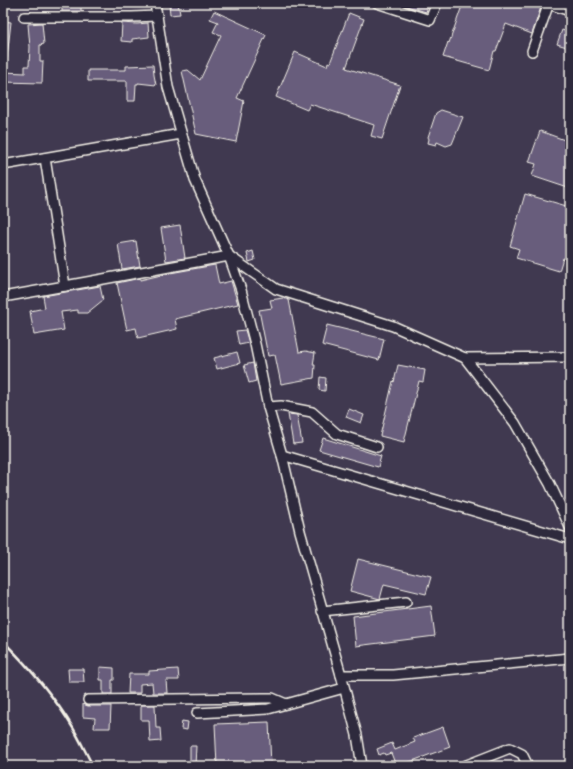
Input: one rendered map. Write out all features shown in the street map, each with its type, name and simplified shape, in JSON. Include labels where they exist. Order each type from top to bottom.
[{"type":"street","points":[[155,3],[168,87],[195,180],[229,256],[241,290],[255,344],[268,407],[282,455],[300,531],[357,735],[362,766]]},
{"type":"street","points":[[377,3],[430,20],[437,3]]},
{"type":"street","points":[[532,51],[548,3],[570,11]]},
{"type":"street","points":[[24,17],[157,16]]},
{"type":"street","points":[[3,165],[181,134]]},
{"type":"street","points":[[45,158],[65,286]]},
{"type":"street","points":[[3,297],[229,256],[276,289],[393,326],[466,358],[570,357]]},
{"type":"street","points":[[466,358],[515,422],[550,484],[570,527]]},
{"type":"street","points":[[268,407],[281,406],[312,412],[337,434],[377,447]]},
{"type":"street","points":[[282,455],[570,539]]},
{"type":"street","points":[[322,611],[406,602]]},
{"type":"street","points":[[341,675],[393,675],[570,658]]},
{"type":"street","points":[[197,713],[268,709],[344,688]]},
{"type":"street","points":[[88,700],[272,698],[286,704]]},
{"type":"street","points":[[464,766],[510,748],[522,754],[528,766]]},
{"type":"building","points":[[62,3],[81,3],[81,11],[62,11]]},
{"type":"building","points":[[169,3],[178,3],[180,14],[170,15]]},
{"type":"building","points":[[429,3],[426,12],[400,4]]},
{"type":"building","points":[[463,3],[534,3],[541,5],[541,7],[532,34],[506,24],[496,51],[494,51],[489,70],[443,57]]},
{"type":"building","points":[[214,11],[266,35],[237,98],[244,101],[236,142],[196,134],[182,71],[188,70],[200,80],[221,35],[213,32],[218,22],[210,19]]},
{"type":"building","points":[[349,13],[364,19],[346,68],[400,85],[382,139],[371,136],[374,125],[310,104],[307,110],[276,97],[295,52],[327,66],[328,62],[330,63]]},
{"type":"building","points":[[3,21],[11,22],[7,58],[3,58]]},
{"type":"building","points":[[42,23],[44,44],[40,45],[40,61],[43,61],[42,83],[3,82],[3,72],[25,73],[25,66],[29,66],[30,47],[28,24]]},
{"type":"building","points":[[122,23],[148,23],[149,37],[132,39],[132,42],[121,41]]},
{"type":"building","points":[[562,30],[570,33],[570,48],[557,44]]},
{"type":"building","points":[[153,65],[156,85],[136,84],[135,101],[127,101],[127,81],[88,81],[88,70],[126,70],[126,66]]},
{"type":"building","points":[[441,110],[463,117],[452,144],[446,146],[437,142],[436,145],[428,143],[428,137],[436,113]]},
{"type":"building","points":[[540,131],[570,142],[570,182],[568,188],[532,176],[536,164],[529,162]]},
{"type":"building","points":[[525,194],[570,207],[570,260],[563,258],[559,271],[516,258],[519,249],[510,246]]},
{"type":"building","points":[[180,225],[185,258],[166,261],[161,228]]},
{"type":"building","points":[[136,241],[140,266],[122,269],[118,244]]},
{"type":"building","points":[[253,251],[255,260],[249,262],[247,253]]},
{"type":"building","points":[[215,265],[219,284],[231,281],[238,304],[175,319],[177,329],[138,338],[136,328],[127,330],[117,283],[140,278],[140,280]]},
{"type":"building","points":[[100,286],[103,300],[87,313],[78,313],[78,310],[61,312],[64,330],[34,335],[30,311],[45,308],[43,296]]},
{"type":"building","points":[[283,298],[289,300],[299,352],[306,351],[315,353],[313,365],[315,365],[314,378],[281,384],[275,355],[268,356],[259,310],[272,308],[270,300]]},
{"type":"building","points":[[327,325],[384,339],[379,360],[322,345]]},
{"type":"building","points":[[245,330],[249,343],[239,345],[236,331]]},
{"type":"building","points":[[237,352],[240,363],[217,369],[214,358]]},
{"type":"building","points":[[253,363],[256,381],[249,383],[244,365]]},
{"type":"building","points":[[398,365],[425,370],[423,382],[419,381],[404,442],[380,436]]},
{"type":"building","points":[[320,377],[326,378],[325,391],[319,390]]},
{"type":"building","points":[[349,409],[364,415],[361,423],[346,417]]},
{"type":"building","points":[[288,414],[297,415],[302,443],[293,444]]},
{"type":"building","points":[[323,438],[381,456],[378,467],[319,450]]},
{"type":"building","points":[[358,559],[431,577],[426,594],[384,584],[380,599],[350,591]]},
{"type":"building","points":[[431,606],[435,636],[356,646],[353,616]]},
{"type":"building","points":[[100,667],[114,668],[112,694],[103,694],[103,680],[100,680]]},
{"type":"building","points":[[68,669],[83,669],[84,682],[69,682]]},
{"type":"building","points":[[178,669],[179,680],[166,680],[167,693],[153,693],[152,683],[140,684],[140,693],[128,693],[129,674],[149,674],[149,671]]},
{"type":"building","points":[[83,704],[88,706],[111,706],[110,728],[94,728],[95,718],[83,717]]},
{"type":"building","points":[[141,705],[155,705],[156,728],[160,728],[161,741],[150,742],[149,720],[141,720]]},
{"type":"building","points":[[182,721],[188,722],[187,730],[181,729]]},
{"type":"building","points":[[269,722],[271,766],[217,766],[215,724]]},
{"type":"building","points":[[443,727],[450,747],[399,766],[396,766],[391,753],[379,755],[377,749],[392,743],[395,750],[415,742],[413,738]]},
{"type":"building","points":[[190,746],[196,746],[195,766],[190,766]]},
{"type":"railway","points":[[3,641],[32,672],[58,705],[73,728],[93,766]]}]
